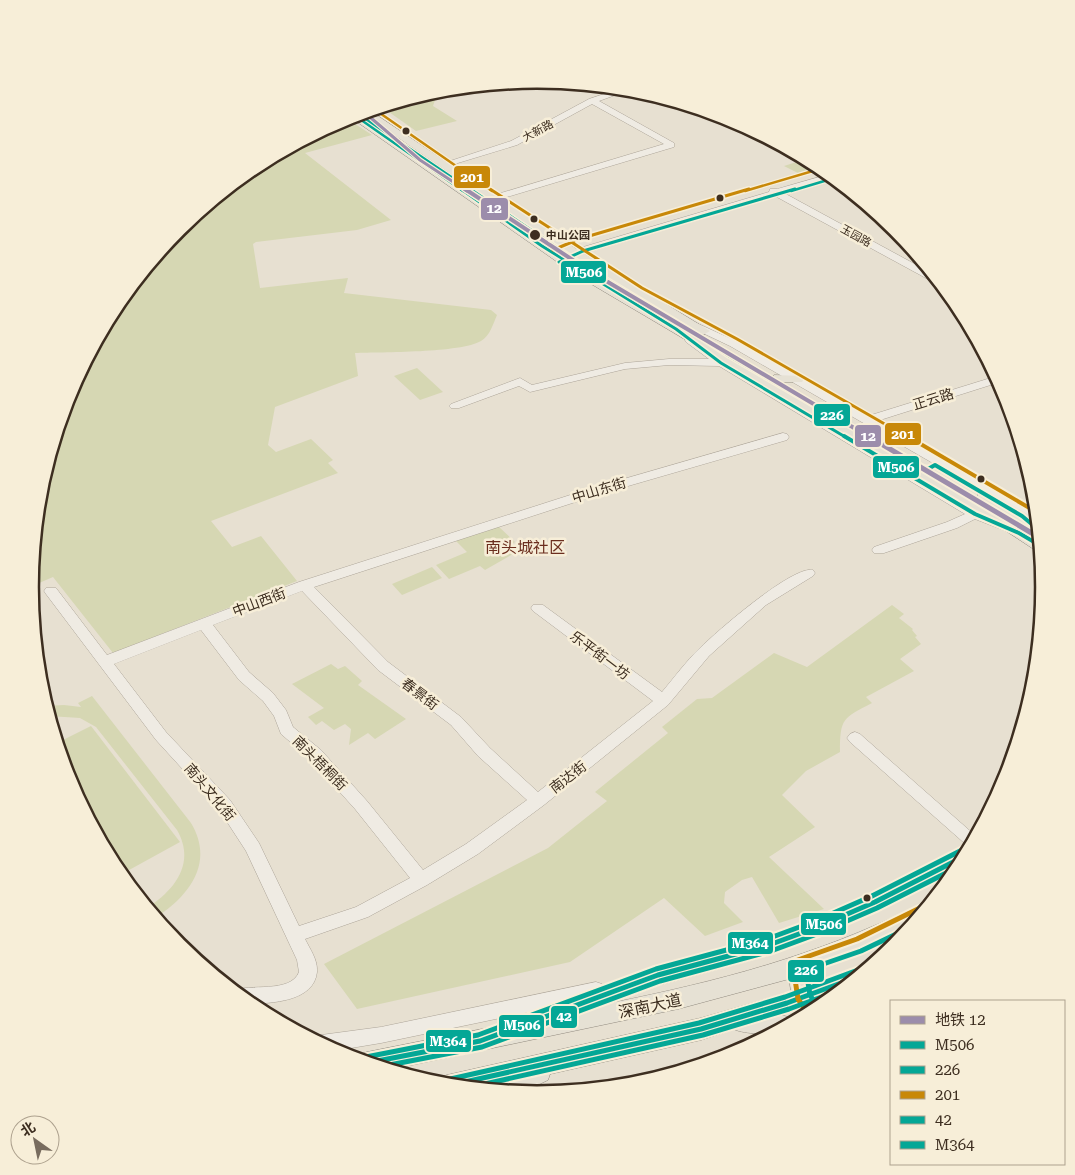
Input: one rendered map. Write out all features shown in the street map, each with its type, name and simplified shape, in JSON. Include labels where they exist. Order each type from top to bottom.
[{"type":"main road","points":[[366,119],[556,256],[732,351],[1032,523]]},
{"type":"main road","points":[[367,119],[445,164],[683,326],[950,488],[1034,542]]},
{"type":"main road","points":[[779,378],[797,379]]},
{"type":"main road","points":[[480,1041],[658,975],[769,945],[815,928],[875,902],[954,862]]},
{"type":"main road","name":"深南大道","points":[[379,1061],[677,1000],[736,986],[859,945],[907,922]]},
{"type":"main road","points":[[800,966],[829,992]]},
{"type":"main road","points":[[468,1081],[809,1005],[800,966]]},
{"type":"main road","points":[[701,1029],[740,1023],[762,1022],[776,1025]]},
{"type":"main road","points":[[514,1085],[523,1082],[554,1063]]},
{"type":"street","name":"大新路","points":[[445,164],[524,139],[592,101],[612,94]]},
{"type":"street","points":[[494,198],[671,145],[592,101]]},
{"type":"street","points":[[775,192],[820,176]]},
{"type":"street","points":[[556,256],[823,179]]},
{"type":"street","name":"玉园路","points":[[775,192],[923,272]]},
{"type":"street","points":[[910,265],[915,263]]},
{"type":"street","points":[[683,326],[721,363],[975,514],[1019,533]]},
{"type":"street","points":[[683,326],[734,344],[1031,515]]},
{"type":"street","points":[[455,406],[520,381],[530,389],[625,366],[669,362],[721,363]]},
{"type":"street","name":"正云路","points":[[867,420],[991,381]]},
{"type":"street","name":"中山东街","points":[[416,548],[593,492],[783,437]]},
{"type":"street","points":[[879,550],[952,525],[975,514]]},
{"type":"street","name":"中山西街","points":[[104,662],[304,585],[416,548]]},
{"type":"street","name":"南达街","points":[[295,935],[362,912],[421,880],[472,849],[538,800],[663,701],[704,652],[740,619],[761,602],[808,573]]},
{"type":"street","name":"春景街","points":[[304,585],[383,666],[456,721],[484,752],[538,800]]},
{"type":"street","name":"南头文化街","points":[[51,591],[161,736],[224,804],[253,848],[309,967],[303,982],[298,988],[276,994],[251,995]]},
{"type":"street","name":"乐平街一坊","points":[[538,608],[663,701]]},
{"type":"street","name":"南头梧桐街","points":[[203,624],[244,676],[268,697],[277,708],[286,730],[315,754],[361,805],[421,880]]},
{"type":"street","points":[[855,738],[968,839]]},
{"type":"street","points":[[333,1042],[381,1035],[502,1011],[658,975]]},
{"type":"green space","points":[[435,100],[433,106],[457,121],[416,131],[389,112]]},
{"type":"green space","points":[[355,124],[372,135],[305,153],[391,220],[357,230],[256,242],[253,244],[260,288],[348,278],[344,293],[491,310],[497,315],[487,336],[471,345],[457,348],[355,353],[358,376],[275,407],[268,445],[276,452],[311,439],[333,460],[328,463],[338,473],[211,521],[232,547],[261,536],[297,581],[113,653],[53,577],[39,583],[43,522],[56,458],[65,427],[90,367],[123,310],[142,284],[185,235],[234,192],[260,173],[317,140]]},
{"type":"green space","points":[[797,162],[809,169],[798,173],[784,166]]},
{"type":"green space","points":[[417,368],[443,392],[420,400],[394,376]]},
{"type":"green space","points":[[497,525],[515,542],[505,549],[513,554],[485,570],[480,566],[449,579],[436,565],[467,552],[454,539]]},
{"type":"green space","points":[[432,567],[442,578],[402,595],[392,584]]},
{"type":"green space","points":[[892,605],[904,614],[899,618],[913,629],[917,636],[915,637],[921,644],[900,659],[914,671],[866,697],[872,703],[849,716],[842,726],[840,752],[806,771],[782,795],[815,827],[769,857],[824,909],[779,923],[752,877],[742,880],[725,892],[724,903],[743,922],[705,936],[664,898],[570,962],[357,1009],[324,964],[548,848],[607,801],[595,792],[668,733],[662,727],[697,699],[712,698],[774,653],[807,667]]},
{"type":"green space","points":[[331,664],[338,669],[345,666],[362,681],[358,685],[406,719],[375,739],[368,733],[349,745],[351,729],[345,724],[334,730],[322,721],[316,725],[308,717],[324,708],[292,684]]},
{"type":"green space","points":[[92,696],[191,823],[198,838],[199,865],[195,877],[188,889],[161,914],[153,904],[166,893],[180,875],[184,854],[182,842],[177,830],[96,727],[80,718],[56,716],[53,706],[81,707],[78,703]]},
{"type":"green space","points":[[91,726],[180,842],[127,871],[90,808],[63,740]]},
{"type":"metro line","name":"12","points":[[371,118],[420,160],[591,272],[1033,534]]},
{"type":"transit line","name":"201","points":[[381,114],[551,231],[642,288],[737,339],[1030,506]]},
{"type":"transit line","name":"226","points":[[366,119],[581,264],[687,328],[729,356],[923,468],[928,469],[935,465],[1022,516],[1032,525]]},
{"type":"transit line","name":"M506","points":[[362,121],[542,246],[676,329],[721,363],[975,514],[1019,533],[1034,542]]},
{"type":"transit line","name":"201","points":[[553,250],[579,239],[812,171]]},
{"type":"transit line","name":"226","points":[[559,262],[583,251],[825,181]]},
{"type":"transit line","name":"M364","points":[[368,1057],[478,1035],[656,969],[767,939],[813,922],[872,896],[961,851]]},
{"type":"transit line","name":"M506","points":[[379,1061],[480,1041],[658,975],[769,945],[815,928],[875,902],[954,862]]},
{"type":"transit line","name":"42","points":[[392,1064],[482,1047],[660,981],[771,951],[817,934],[877,908],[946,873]]},
{"type":"transit line","name":"201","points":[[804,1008],[798,999],[793,966],[795,961],[857,939],[918,909]]},
{"type":"transit line","name":"226","points":[[815,1002],[810,995],[806,970],[861,951],[895,935]]},
{"type":"transit line","name":"M364","points":[[451,1079],[699,1023],[785,997],[855,971]]},
{"type":"transit line","name":"M506","points":[[468,1081],[701,1029],[787,1003],[841,983]]},
{"type":"transit line","name":"42","points":[[487,1083],[703,1035],[789,1009],[822,997]]},
{"type":"place","name":"中山公园","points":[[535,235]]},
{"type":"district","name":"南头城社区","points":[[525,547]]}]
